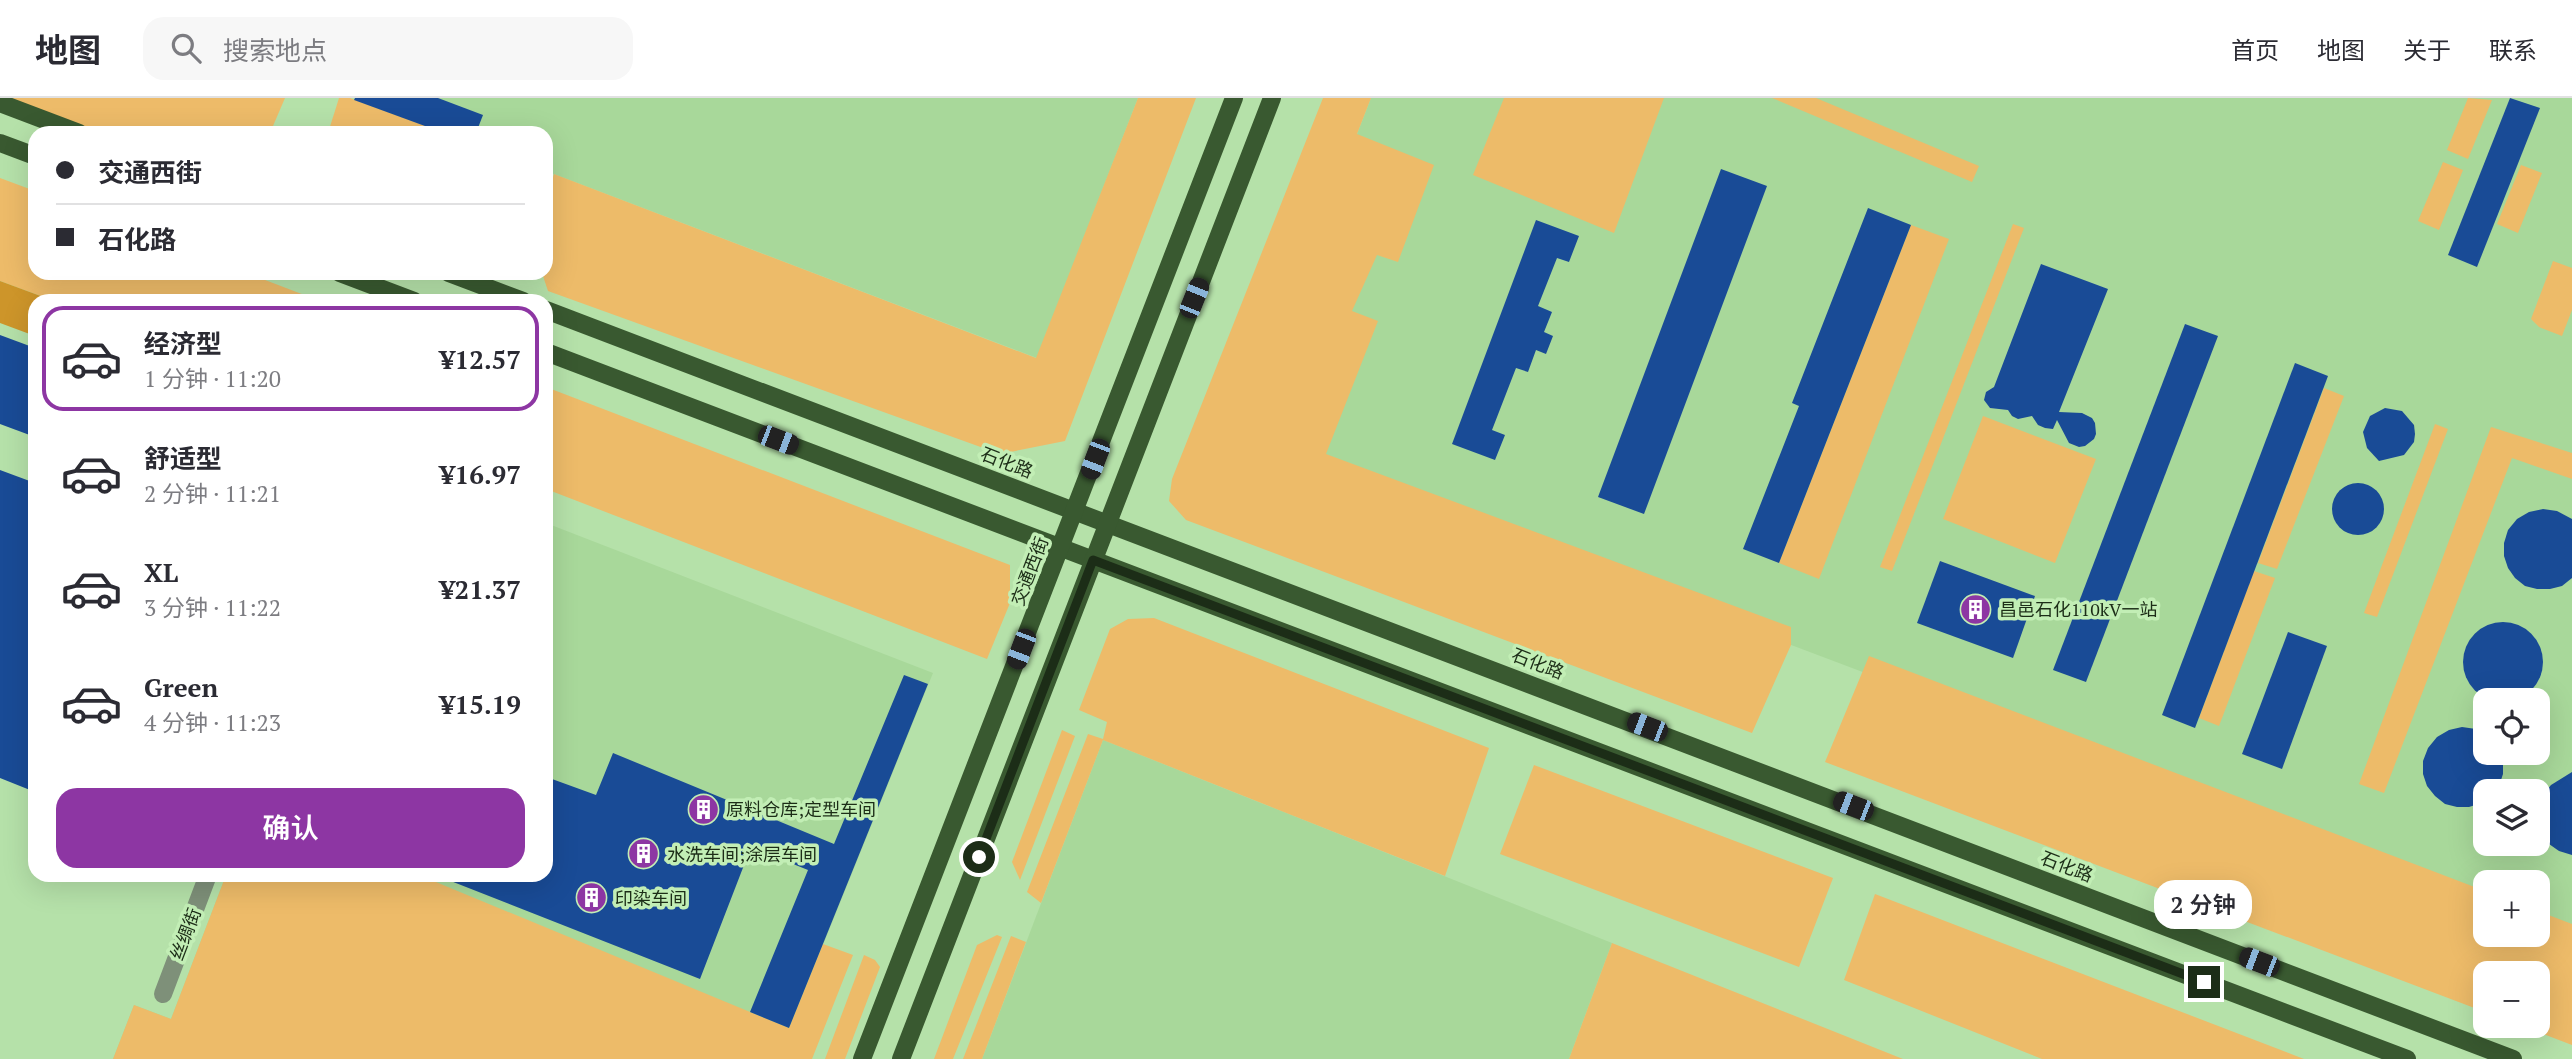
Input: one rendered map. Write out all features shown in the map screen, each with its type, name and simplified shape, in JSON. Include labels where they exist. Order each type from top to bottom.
[{"type":"main road","name":"交通西街","points":[[862,1059],[1234,98]]},
{"type":"main road","points":[[901,1059],[1272,98]]},
{"type":"main road","points":[[0,103],[61,126]]},
{"type":"main road","points":[[0,143],[28,153]]},
{"type":"main road","points":[[358,280],[396,294]]},
{"type":"main road","points":[[468,280],[505,294]]},
{"type":"main road","name":"石化路","points":[[553,313],[2513,1059]]},
{"type":"main road","points":[[553,355],[2407,1059]]},
{"type":"street","name":"丝绸街","points":[[163,994],[205,882]]},
{"type":"shaded area","points":[[3,98],[285,98],[273,126],[73,126]]},
{"type":"shaded area","points":[[339,98],[350,98],[426,126],[330,126]]},
{"type":"shaded area","points":[[438,98],[1138,98],[1037,358],[553,174],[553,126],[468,126]]},
{"type":"shaded area","points":[[1138,98],[1196,98],[1065,441],[1000,454],[548,291],[544,280],[553,280],[554,174],[1036,358]]},
{"type":"shaded area","points":[[1323,98],[1371,98],[1357,134],[1434,165],[1398,262],[1377,255],[1352,311],[1378,321],[1326,454],[1791,627],[1791,645],[1752,733],[1186,520],[1169,501],[1172,479]]},
{"type":"shaded area","points":[[1371,98],[2572,98],[2572,940],[2550,932],[2550,870],[2473,870],[2473,902],[1240,437]]},
{"type":"shaded area","points":[[1504,98],[1664,98],[1614,233],[1473,175]]},
{"type":"shaded area","points":[[1772,98],[1816,98],[1979,166],[1972,182]]},
{"type":"shaded area","points":[[2468,98],[2492,100],[2468,159],[2447,150]]},
{"type":"shaded area","points":[[2443,162],[2463,170],[2439,230],[2418,221]]},
{"type":"shaded area","points":[[2521,165],[2542,173],[2518,233],[2497,224]]},
{"type":"shaded area","points":[[0,178],[28,188],[28,280],[265,280],[302,294],[35,294],[0,281]]},
{"type":"shaded area","points":[[2013,224],[2024,228],[1892,571],[1880,567]]},
{"type":"shaded area","points":[[1911,225],[1949,239],[1819,579],[1779,563]]},
{"type":"shaded area","points":[[2553,261],[2572,268],[2572,310],[2562,336],[2539,327],[2531,319]]},
{"type":"shaded area","points":[[0,281],[35,294],[28,294],[28,333],[0,323]]},
{"type":"shaded area","points":[[2324,388],[2344,396],[2277,569],[2258,563]]},
{"type":"shaded area","points":[[553,390],[1010,565],[1010,603],[987,659],[553,492]]},
{"type":"shaded area","points":[[1983,416],[2096,459],[2055,563],[1943,519]]},
{"type":"shaded area","points":[[2435,424],[2448,429],[2377,617],[2364,613]]},
{"type":"shaded area","points":[[2491,427],[2572,453],[2572,479],[2512,458],[2384,793],[2359,784]]},
{"type":"shaded area","points":[[553,526],[933,673],[777,1059],[113,1059],[134,1005],[171,1019],[223,882],[553,882]]},
{"type":"shaded area","points":[[2254,571],[2275,578],[2219,726],[2199,718]]},
{"type":"shaded area","points":[[1154,618],[1489,748],[1445,876],[1103,740],[1041,903],[1027,892],[1088,734],[1103,739],[1107,722],[1079,710],[1110,629],[1128,619]]},
{"type":"shaded area","points":[[1869,656],[2473,886],[2473,947],[2550,947],[2550,916],[2572,924],[2572,1045],[2550,1037],[2550,961],[2473,961],[2473,1007],[1825,762]]},
{"type":"shaded area","points":[[1062,730],[1075,736],[1020,880],[1012,862]]},
{"type":"shaded area","points":[[1103,740],[1612,943],[1569,1059],[982,1059]]},
{"type":"shaded area","points":[[1534,765],[1833,878],[1799,967],[1500,854]]},
{"type":"shaded area","points":[[223,882],[436,882],[789,1028],[823,944],[853,955],[812,1059],[113,1059],[134,1005],[171,1019]]},
{"type":"shaded area","points":[[1875,894],[2304,1059],[2042,1059],[1844,980]]},
{"type":"shaded area","points":[[997,935],[1002,937],[953,1059],[934,1059],[977,945]]},
{"type":"shaded area","points":[[1011,936],[1026,942],[982,1059],[963,1059]]},
{"type":"shaded area","points":[[1612,943],[1903,1059],[1569,1059]]},
{"type":"shaded area","points":[[864,955],[875,960],[880,967],[845,1059],[825,1059]]},
{"type":"building","points":[[438,98],[483,115],[479,126],[425,126],[354,100]]},
{"type":"building","points":[[2510,98],[2540,108],[2477,267],[2448,255]]},
{"type":"building","points":[[1721,169],[1767,186],[1644,514],[1598,497]]},
{"type":"building","points":[[1868,208],[1911,225],[1779,563],[1743,549],[1799,406],[1792,403]]},
{"type":"building","points":[[1536,220],[1579,236],[1569,262],[1557,258],[1538,306],[1552,312],[1544,332],[1553,336],[1546,354],[1536,350],[1528,372],[1516,368],[1492,430],[1505,435],[1495,460],[1452,444]]},
{"type":"building","points":[[2041,264],[2108,289],[2059,412],[2082,413],[2092,418],[2096,434],[2085,446],[2069,443],[2057,420],[2053,429],[2045,428],[2038,425],[2032,416],[2018,419],[2008,410],[1990,408],[1984,400],[1986,392],[1994,387]]},
{"type":"building","points":[[2185,324],[2218,336],[2086,682],[2053,670]]},
{"type":"building","points":[[0,335],[28,345],[28,434],[0,424]]},
{"type":"building","points":[[2295,363],[2328,376],[2195,728],[2162,715]]},
{"type":"building","points":[[2385,408],[2402,411],[2414,425],[2415,434],[2414,442],[2404,455],[2379,461],[2367,448],[2363,432],[2370,416]]},
{"type":"building","points":[[0,470],[28,480],[28,789],[0,778]]},
{"type":"building","points":[[2358,483],[2368,485],[2376,491],[2382,499],[2382,519],[2376,527],[2368,533],[2358,535],[2348,533],[2340,527],[2334,519],[2332,509],[2334,499],[2340,491],[2348,485]]},
{"type":"building","points":[[2543,509],[2557,511],[2572,519],[2572,578],[2562,586],[2550,589],[2525,586],[2508,568],[2504,556],[2508,530],[2517,519],[2529,512]]},
{"type":"building","name":"昌邑石化110kV一站","points":[[1940,561],[2035,596],[2013,658],[1917,623]]},
{"type":"building","points":[[2495,623],[2511,623],[2525,629],[2536,640],[2542,654],[2542,670],[2533,688],[2473,688],[2464,670],[2464,654],[2470,640],[2481,629]]},
{"type":"building","points":[[2288,632],[2327,646],[2282,769],[2242,754]]},
{"type":"building","points":[[904,675],[928,684],[789,1028],[750,1012],[808,870],[751,847],[700,979],[453,882],[553,882],[553,779],[596,795],[613,753],[834,844]]},
{"type":"building","points":[[2462,727],[2473,729],[2473,765],[2503,765],[2501,779],[2473,779],[2473,806],[2469,807],[2445,804],[2427,786],[2423,774],[2423,761],[2428,748],[2437,737]]},
{"type":"building","points":[[2572,772],[2572,855],[2550,845],[2551,785]]},
{"type":"place","name":"昌邑石化110kV一站","points":[[1976,609]]},
{"type":"place","name":"原料仓库;定型车间","points":[[703,809]]},
{"type":"place","name":"水洗车间;涂层车间","points":[[644,854]]},
{"type":"place","name":"印染车间","points":[[592,898]]},
{"type":"route","points":[[979,857],[1093,560],[2204,982]]}]
